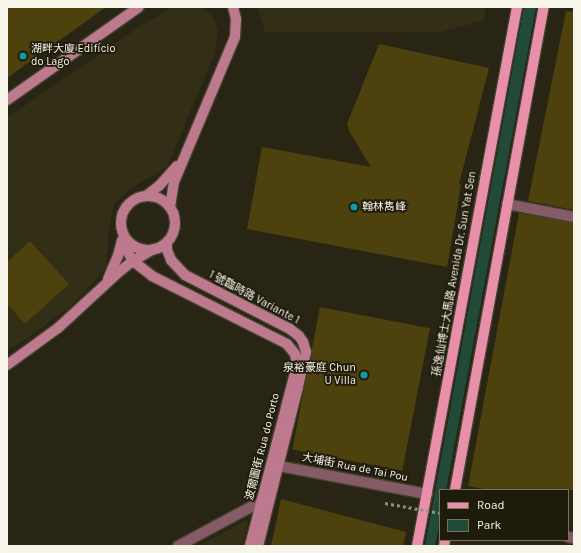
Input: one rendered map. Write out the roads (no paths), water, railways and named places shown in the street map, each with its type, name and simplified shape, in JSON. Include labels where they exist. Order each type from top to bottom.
[{"type":"main road","name":"孫逸仙博士大馬路 Avenida Dr. Sun Yat Sen","points":[[417,546],[517,7]]},
{"type":"main road","points":[[454,489],[544,7]]},
{"type":"street","points":[[7,100],[135,7]]},
{"type":"street","points":[[120,19],[139,7]]},
{"type":"street","points":[[170,207],[174,182],[235,37],[236,19],[233,7]]},
{"type":"street","points":[[106,283],[114,266],[122,242],[121,220],[123,211],[133,201],[146,196],[167,178],[184,156]]},
{"type":"street","points":[[7,365],[58,328],[133,260],[167,242],[174,229],[174,214],[164,201],[155,197],[146,196]]},
{"type":"street","points":[[507,204],[574,217]]},
{"type":"street","points":[[122,229],[125,238],[133,246],[143,250],[154,250]]},
{"type":"street","points":[[122,242],[133,260],[152,276]]},
{"type":"street","name":"1 號臨時路 Variante 1","points":[[167,242],[167,250],[171,260],[185,275],[290,329],[299,336],[306,352],[298,387]]},
{"type":"street","points":[[120,271],[128,270],[152,276]]},
{"type":"street","name":"波爾圖街 Rua do Porto","points":[[152,276],[287,344],[295,354],[297,365],[250,546]]},
{"type":"street","name":"波爾圖街 Rua do Porto","points":[[258,546],[298,387]]},
{"type":"street","name":"大埔街 Rua de Tai Pou","points":[[279,466],[427,494]]},
{"type":"street","points":[[178,546],[262,501]]},
{"type":"place","name":"湖畔大廈 Edifício do Lago","points":[[23,56]]},
{"type":"place","name":"翰林雋峰","points":[[354,207]]},
{"type":"place","name":"泉裕豪庭 Chun U Villa","points":[[364,375]]}]
